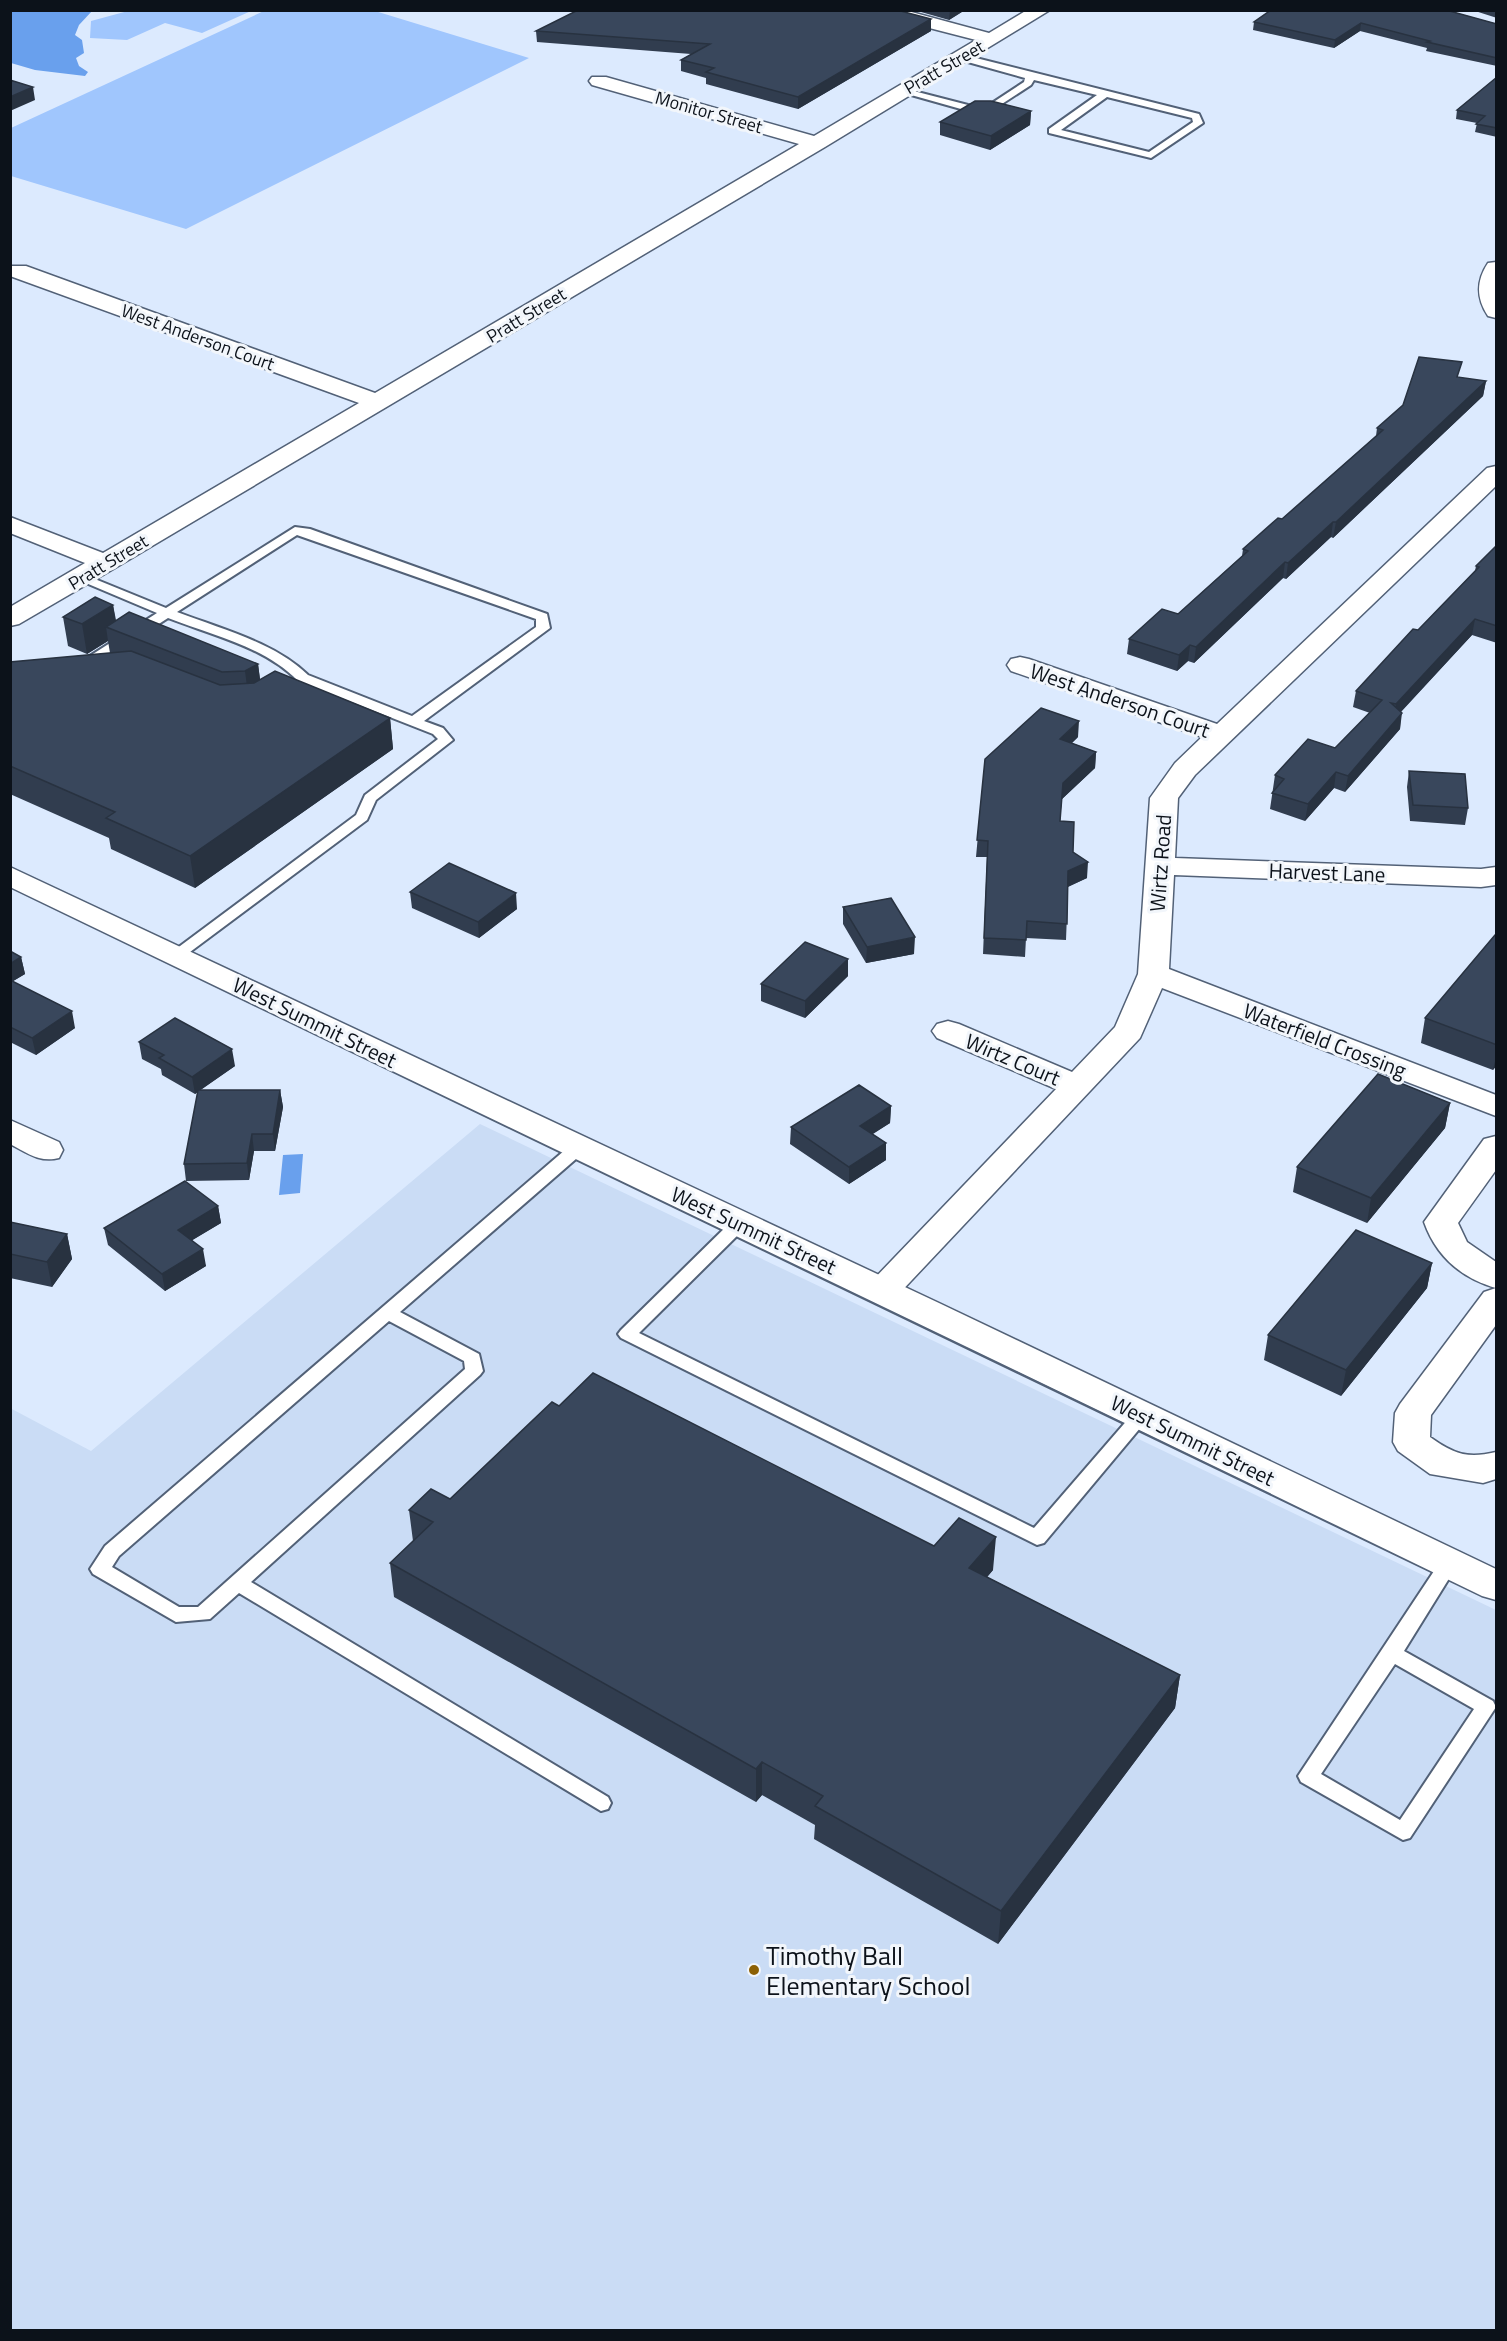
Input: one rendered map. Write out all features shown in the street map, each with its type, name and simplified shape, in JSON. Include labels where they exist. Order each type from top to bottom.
[{"type":"street","points":[[881,10],[992,39]]},
{"type":"street","name":"Pratt Street","points":[[10,618],[1041,10]]},
{"type":"street","name":"Monitor Street","points":[[599,81],[818,142]]},
{"type":"street","points":[[1497,268],[1489,281],[1490,300],[1497,311]]},
{"type":"street","name":"West Anderson Court","points":[[18,271],[379,402]]},
{"type":"street","name":"Wirtz Road","points":[[883,1290],[1129,1032],[1153,974],[1164,798],[1185,769],[1219,734],[1497,473]]},
{"type":"street","points":[[10,524],[106,563]]},
{"type":"street","name":"West Anderson Court","points":[[1020,665],[1219,734]]},
{"type":"street","name":"Harvest Lane","points":[[1158,866],[1469,878],[1497,876]]},
{"type":"street","name":"West Summit Street","points":[[10,876],[578,1148],[883,1290],[1497,1586]]},
{"type":"street","name":"Waterfield Crossing","points":[[1153,974],[1497,1107]]},
{"type":"street","name":"Wirtz Court","points":[[948,1031],[1077,1086]]},
{"type":"street","points":[[10,1130],[47,1150]]},
{"type":"street","points":[[1497,1146],[1441,1222],[1447,1243],[1466,1260],[1497,1276]]},
{"type":"street","points":[[1497,1300],[1413,1413],[1411,1442],[1443,1465],[1483,1470],[1497,1466]]},
{"type":"lane","points":[[960,57],[1196,116],[1198,123],[1151,155],[1053,131],[1105,94]]},
{"type":"lane","points":[[902,92],[968,108],[988,110],[1028,83],[1030,76]]},
{"type":"lane","points":[[70,671],[103,660],[168,612],[295,531],[306,532],[543,617],[543,628],[414,721]]},
{"type":"lane","points":[[80,578],[269,653],[290,665],[298,681],[414,721],[438,731],[446,740],[370,798],[362,817],[177,955]]},
{"type":"lane","points":[[388,1313],[473,1358],[474,1371],[203,1614],[176,1615],[100,1569],[112,1551],[578,1148]]},
{"type":"lane","points":[[740,1223],[627,1334],[1037,1538],[1142,1415]]},
{"type":"lane","points":[[1392,1653],[1486,1707],[1403,1832],[1308,1776],[1392,1653],[1449,1564]]},
{"type":"lane","points":[[237,1583],[601,1803]]},
{"type":"shaded area","points":[[266,10],[375,11],[529,58],[186,229],[11,176],[11,128]]},
{"type":"shaded area","points":[[10,11],[92,11],[79,25],[75,35],[82,40],[84,53],[76,58],[79,66],[88,72],[85,76],[35,70],[11,63]]},
{"type":"shaded area","points":[[128,11],[251,11],[202,33],[165,23],[127,40],[90,38],[91,21]]},
{"type":"shaded area","name":"Timothy Ball Elementary School","points":[[480,1124],[1496,1610],[1496,2330],[11,2330],[10,1408],[91,1451]]},
{"type":"shaded area","points":[[303,1154],[300,1193],[279,1195],[283,1155]]},
{"type":"building","points":[[578,10],[897,10],[931,19],[798,97],[706,72],[714,68],[681,60],[710,44],[536,31]]},
{"type":"building","points":[[1271,10],[1446,10],[1497,24],[1497,58],[1427,42],[1430,41],[1361,23],[1335,40],[1254,22]]},
{"type":"building","points":[[1497,77],[1497,128],[1476,124],[1485,116],[1457,110]]},
{"type":"building","points":[[10,80],[33,87],[10,97]]},
{"type":"building","points":[[975,101],[991,101],[1031,111],[991,136],[940,122]]},
{"type":"building","points":[[1419,357],[1462,362],[1457,377],[1486,381],[1336,522],[1333,522],[1288,563],[1285,562],[1196,647],[1190,645],[1179,655],[1129,639],[1162,609],[1178,614],[1248,551],[1243,549],[1278,518],[1282,519],[1383,430],[1377,428],[1403,405]]},
{"type":"building","points":[[1497,545],[1497,626],[1475,619],[1396,704],[1391,703],[1402,713],[1348,776],[1336,772],[1308,804],[1272,793],[1284,779],[1275,775],[1308,739],[1335,748],[1382,700],[1356,691],[1413,629],[1418,630],[1479,567],[1476,566]]},
{"type":"building","points":[[95,597],[113,605],[82,624],[63,617]]},
{"type":"building","points":[[129,612],[258,664],[245,671],[222,672],[106,627]]},
{"type":"building","points":[[131,651],[220,685],[254,683],[275,671],[390,718],[190,856],[106,818],[115,812],[10,766],[10,662]]},
{"type":"building","points":[[1041,708],[1079,721],[1060,739],[1096,752],[1063,783],[1060,821],[1074,822],[1073,852],[1088,862],[1068,871],[1067,924],[1027,921],[1026,940],[984,938],[988,841],[977,840],[985,759]]},
{"type":"building","points":[[1409,771],[1465,774],[1468,808],[1413,805]]},
{"type":"building","points":[[449,863],[516,893],[478,922],[410,892]]},
{"type":"building","points":[[891,898],[915,937],[867,947],[843,907]]},
{"type":"building","points":[[1497,935],[1497,1045],[1425,1018]]},
{"type":"building","points":[[805,942],[848,959],[805,1001],[761,984]]},
{"type":"building","points":[[10,951],[21,957],[10,964]]},
{"type":"building","points":[[10,980],[72,1011],[32,1038],[10,1027]]},
{"type":"building","points":[[175,1018],[232,1049],[192,1077],[159,1058],[164,1055],[139,1042]]},
{"type":"building","points":[[1378,1074],[1450,1103],[1371,1198],[1297,1167]]},
{"type":"building","points":[[859,1085],[891,1106],[860,1126],[886,1143],[849,1167],[791,1127]]},
{"type":"building","points":[[198,1090],[280,1090],[273,1134],[252,1134],[247,1163],[184,1164]]},
{"type":"building","points":[[185,1181],[218,1206],[178,1230],[203,1249],[162,1274],[104,1228]]},
{"type":"building","points":[[10,1222],[67,1234],[47,1262],[10,1254]]},
{"type":"building","points":[[1356,1230],[1432,1263],[1346,1370],[1268,1335]]},
{"type":"building","points":[[593,1373],[934,1546],[959,1518],[996,1537],[969,1568],[1180,1675],[1001,1911],[815,1806],[823,1796],[762,1762],[756,1769],[390,1563],[433,1522],[409,1510],[431,1489],[450,1499],[552,1402],[559,1406]]},
{"type":"place","name":"Timothy Ball Elementary School","points":[[754,1970]]}]
